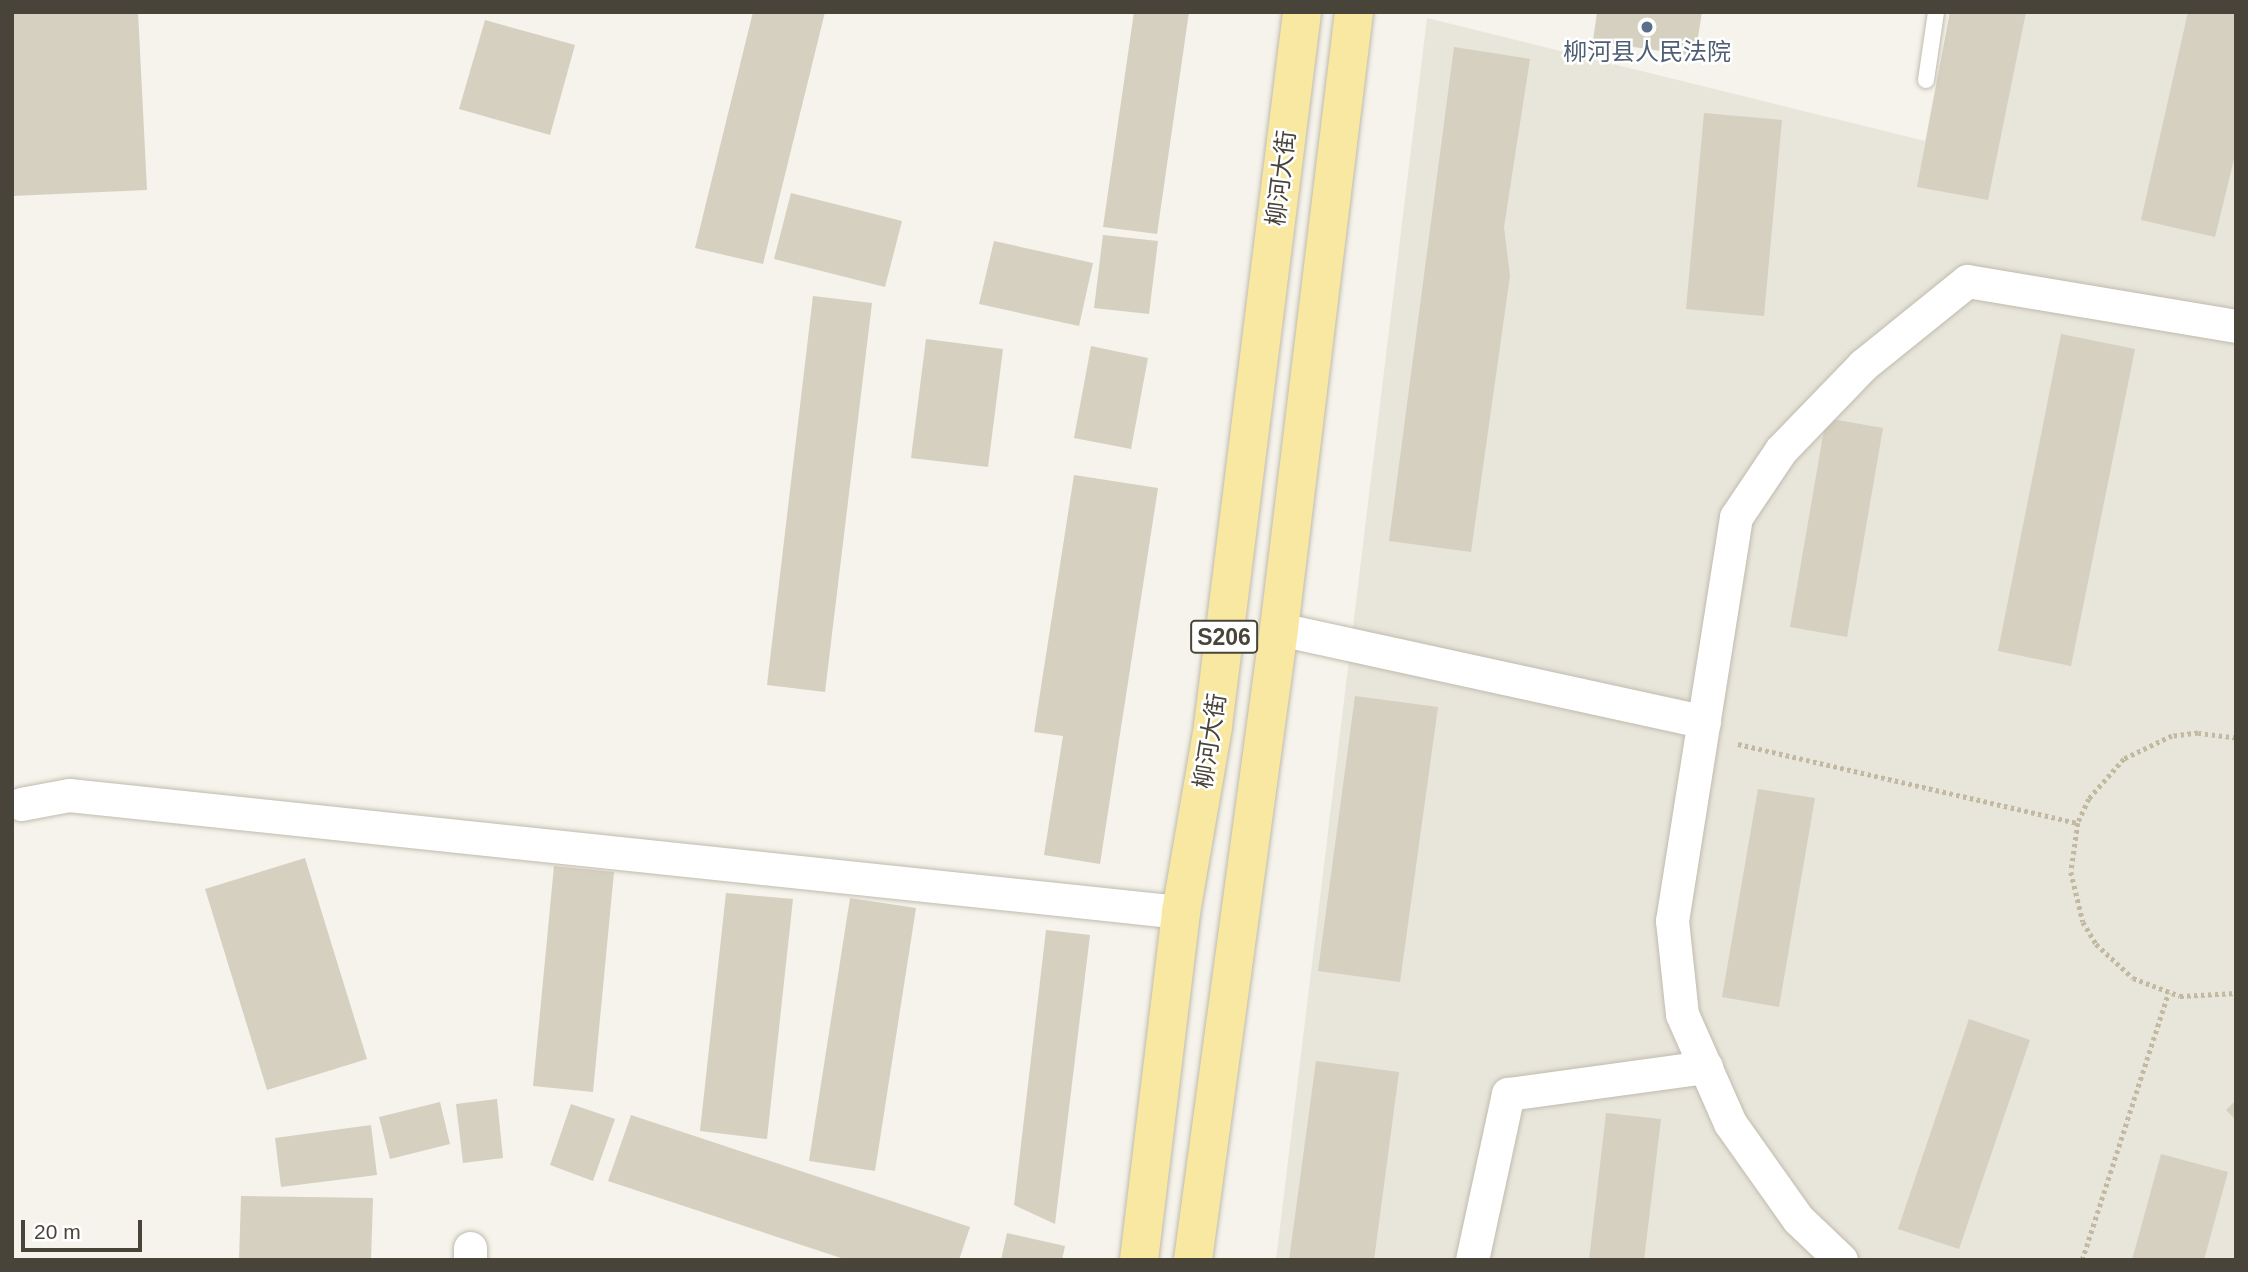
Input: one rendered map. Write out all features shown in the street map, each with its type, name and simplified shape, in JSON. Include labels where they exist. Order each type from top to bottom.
[{"type":"main road","name":"柳河大街","points":[[1139,1260],[1181,912],[1213,726],[1302,12]]},
{"type":"main road","name":"S206","points":[[1193,1260],[1279,629],[1354,12]]},
{"type":"street","points":[[1841,1260],[1798,1219],[1730,1123],[1682,1014],[1672,921],[1737,517],[1781,450],[1854,374],[1967,281],[2236,326]]},
{"type":"street","points":[[1279,629],[1703,729]]},
{"type":"street","points":[[21,804],[69,795],[1181,912]]},
{"type":"street","points":[[1472,1260],[1508,1094],[1706,1067]]},
{"type":"lane","points":[[1926,80],[1936,12]]},
{"type":"path","points":[[1703,729],[2078,822]]},
{"type":"path","points":[[2236,738],[2198,733],[2147,746],[2105,777],[2078,822],[2071,872],[2083,922],[2113,963],[2133,978],[2168,993],[2206,999],[2236,993]]},
{"type":"path","points":[[2082,1260],[2168,993]]},
{"type":"shaded area","points":[[1950,12],[2236,12],[2236,1260],[1276,1260],[1427,18],[1925,141]]},
{"type":"building","points":[[12,12],[138,12],[147,190],[12,196]]},
{"type":"building","points":[[753,12],[825,12],[763,264],[695,248]]},
{"type":"building","points":[[1134,12],[1189,12],[1157,234],[1103,227]]},
{"type":"building","name":"柳河县人民法院","points":[[1597,12],[1702,12],[1695,56],[1593,41]]},
{"type":"building","points":[[1950,12],[2026,12],[1988,200],[1917,187]]},
{"type":"building","points":[[2188,12],[2236,12],[2236,151],[2215,237],[2141,220]]},
{"type":"building","points":[[485,20],[575,45],[550,135],[459,109]]},
{"type":"building","points":[[1454,47],[1530,59],[1504,227],[1510,276],[1471,552],[1389,541]]},
{"type":"building","points":[[1704,113],[1782,120],[1764,316],[1686,309]]},
{"type":"building","points":[[791,193],[902,221],[885,287],[774,259]]},
{"type":"building","points":[[1103,235],[1158,241],[1149,314],[1094,308]]},
{"type":"building","points":[[994,241],[1093,263],[1079,326],[979,304]]},
{"type":"building","points":[[813,296],[872,303],[825,692],[767,685]]},
{"type":"building","points":[[2061,334],[2135,349],[2071,666],[1998,651]]},
{"type":"building","points":[[926,339],[1003,349],[988,467],[911,458]]},
{"type":"building","points":[[1091,346],[1148,358],[1131,449],[1074,438]]},
{"type":"building","points":[[1826,418],[1883,428],[1847,637],[1790,627]]},
{"type":"building","points":[[1074,475],[1158,488],[1100,864],[1044,855],[1063,736],[1034,732]]},
{"type":"building","points":[[1355,696],[1438,707],[1400,982],[1318,971]]},
{"type":"building","points":[[1758,789],[1815,798],[1779,1007],[1722,997]]},
{"type":"building","points":[[305,858],[367,1059],[267,1090],[205,889]]},
{"type":"building","points":[[554,866],[614,872],[593,1092],[533,1086]]},
{"type":"building","points":[[726,893],[793,899],[767,1139],[700,1131]]},
{"type":"building","points":[[850,898],[916,908],[875,1171],[809,1161]]},
{"type":"building","points":[[1046,930],[1090,935],[1055,1224],[1014,1205]]},
{"type":"building","points":[[1969,1019],[2030,1040],[1959,1249],[1898,1229]]},
{"type":"building","points":[[1316,1061],[1399,1072],[1374,1260],[1289,1260]]},
{"type":"building","points":[[497,1099],[503,1158],[463,1163],[456,1104]]},
{"type":"building","points":[[2236,1100],[2236,1120],[2226,1110]]},
{"type":"building","points":[[440,1102],[450,1144],[390,1159],[379,1117]]},
{"type":"building","points":[[571,1104],[615,1119],[593,1181],[550,1165]]},
{"type":"building","points":[[1606,1113],[1661,1119],[1644,1260],[1589,1260]]},
{"type":"building","points":[[631,1115],[970,1227],[959,1260],[847,1260],[608,1181]]},
{"type":"building","points":[[371,1125],[377,1175],[281,1187],[275,1138]]},
{"type":"building","points":[[2161,1154],[2228,1172],[2204,1260],[2132,1260]]},
{"type":"building","points":[[241,1196],[373,1198],[371,1260],[239,1260]]},
{"type":"building","points":[[1007,1233],[1065,1246],[1062,1260],[1001,1260]]},
{"type":"place","name":"柳河县人民法院","points":[[1647,27]]}]
